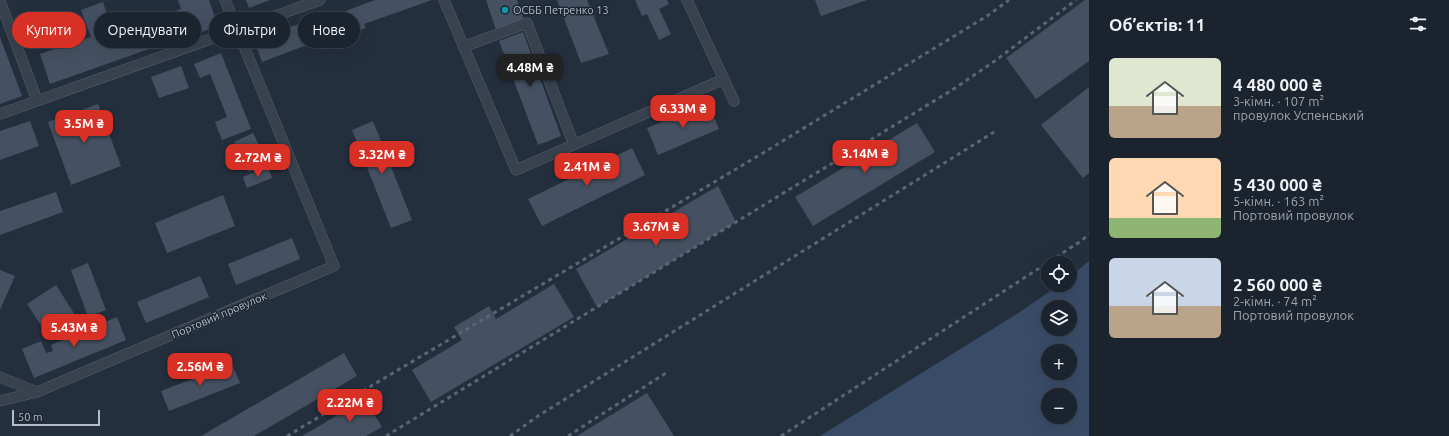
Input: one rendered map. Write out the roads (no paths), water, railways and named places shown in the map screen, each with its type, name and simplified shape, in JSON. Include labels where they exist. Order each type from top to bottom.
[{"type":"street","points":[[226,0],[231,12]]},
{"type":"street","points":[[286,12],[320,0]]},
{"type":"street","points":[[444,0],[516,170],[724,79]]},
{"type":"street","points":[[687,0],[734,101]]},
{"type":"street","points":[[0,1],[37,100]]},
{"type":"street","points":[[463,47],[526,23],[574,144]]},
{"type":"street","points":[[0,114],[209,39]]},
{"type":"street","name":"Портовий провулок","points":[[0,402],[37,392],[334,266],[245,48]]},
{"type":"street","points":[[0,377],[37,392]]},
{"type":"water","points":[[1089,261],[1089,436],[820,436],[1020,312],[1049,292],[1077,292],[1077,271]]},
{"type":"railway","points":[[287,436],[763,153],[987,16],[1009,0]]},
{"type":"railway","points":[[386,436],[952,90],[992,63],[1076,0]]},
{"type":"railway","points":[[510,436],[538,416],[994,132]]},
{"type":"railway","points":[[781,436],[1081,241],[1089,234]]},
{"type":"railway","points":[[568,436],[669,371]]},
{"type":"place","name":"ОСББ Петренко 13","points":[[505,10]]}]
